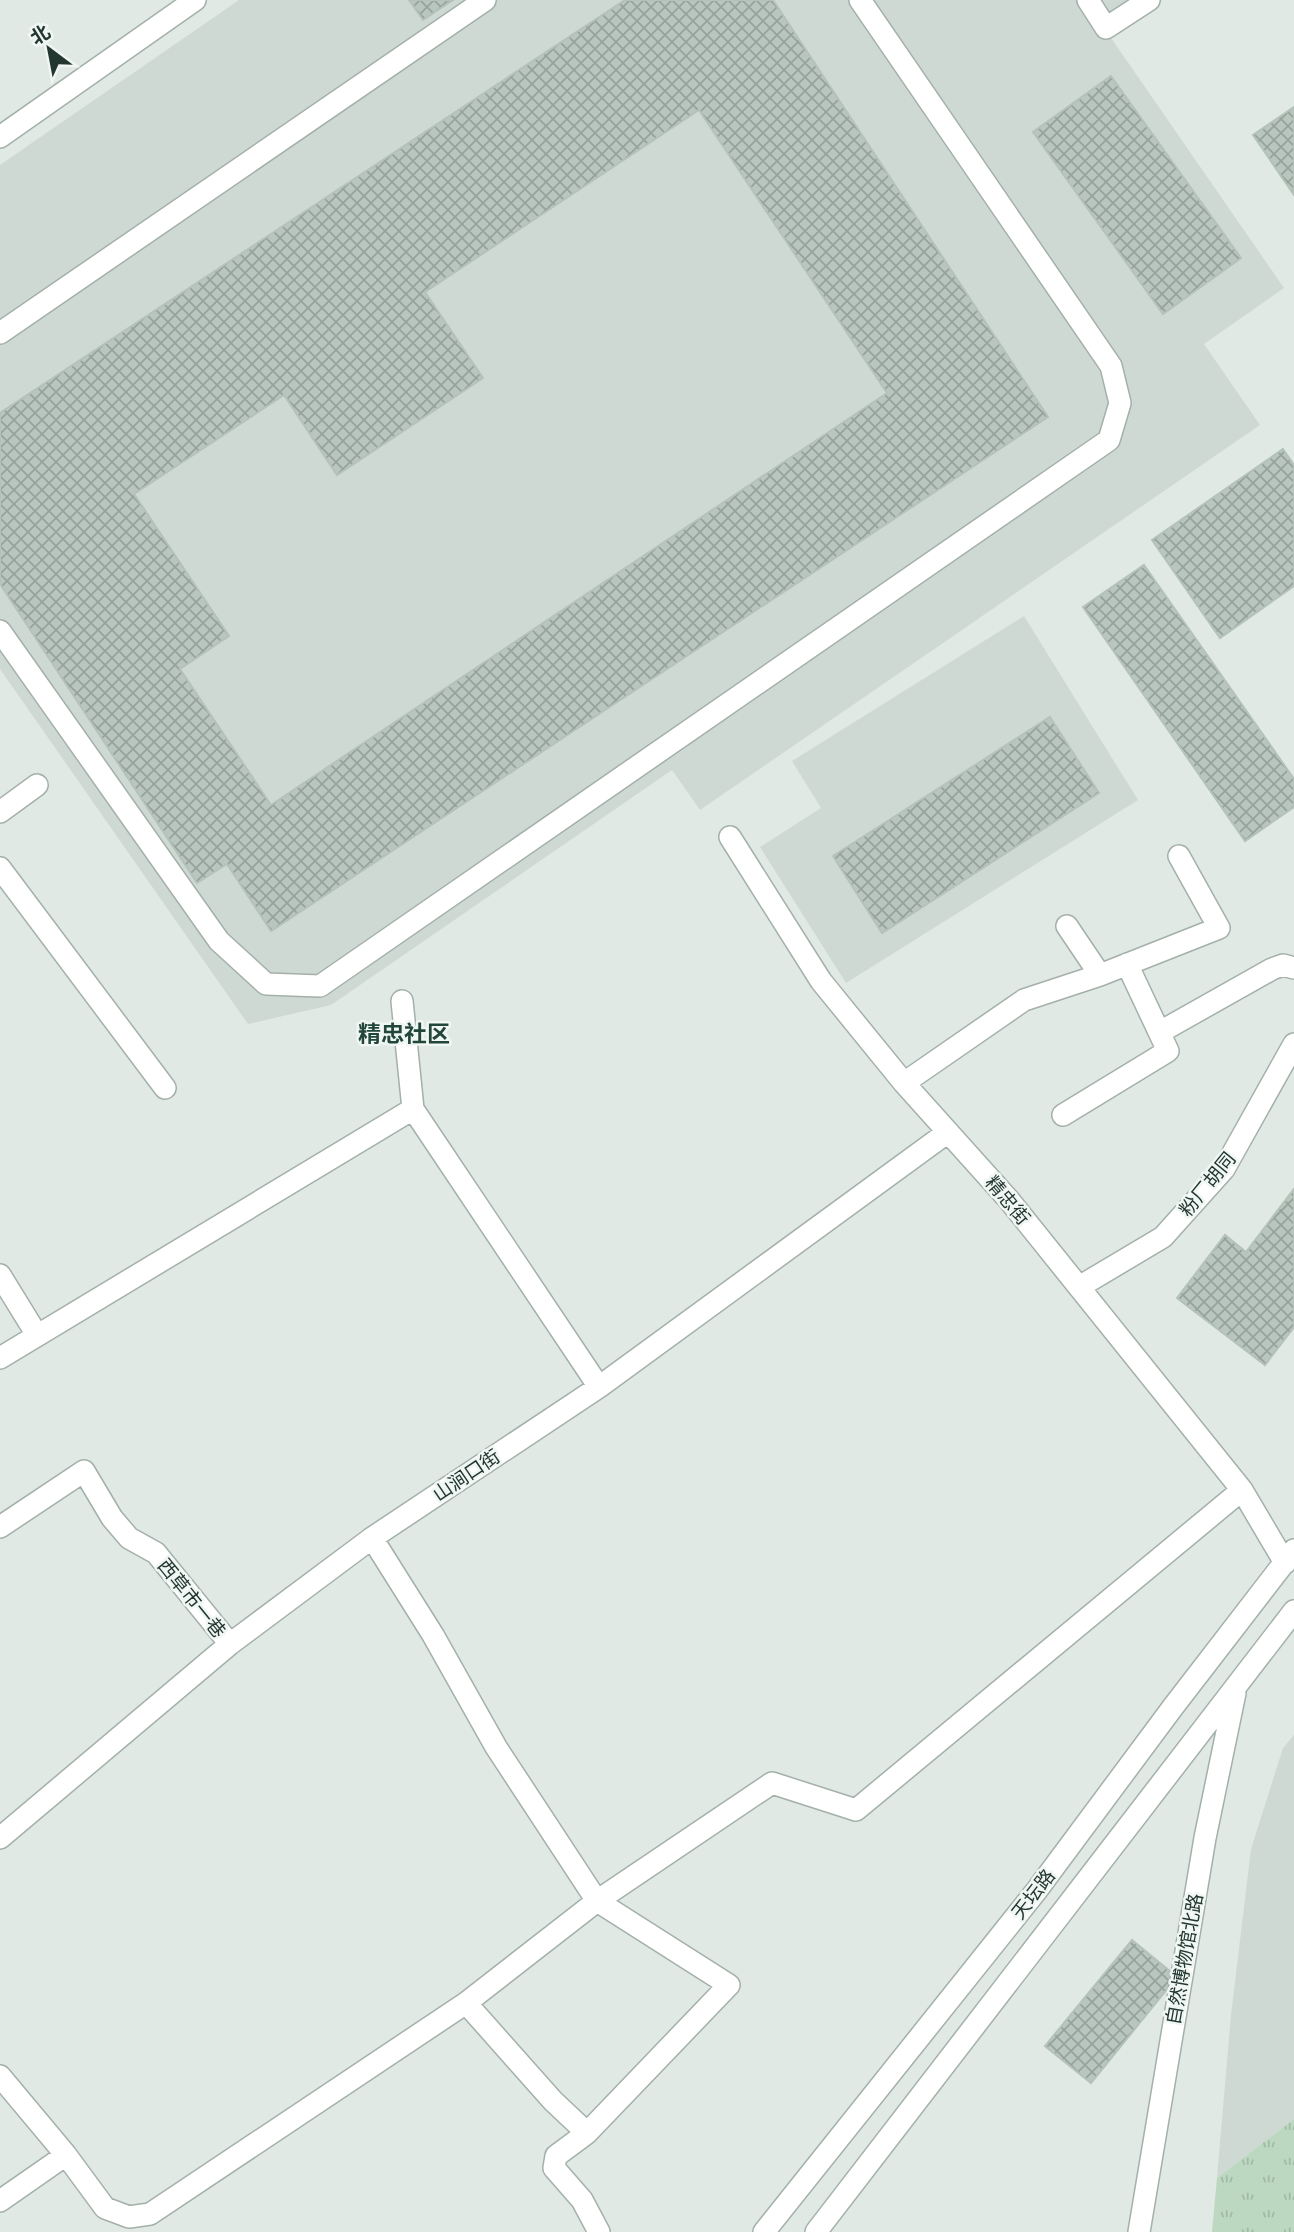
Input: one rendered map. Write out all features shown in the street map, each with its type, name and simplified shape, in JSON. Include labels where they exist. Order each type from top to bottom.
[{"type":"street","points":[[0,137],[195,0]]},
{"type":"street","points":[[0,333],[485,0]]},
{"type":"street","points":[[0,631],[219,941],[266,984],[320,986],[1109,440],[1120,403],[1111,366],[860,0]]},
{"type":"street","points":[[1088,0],[1107,28],[1149,0]]},
{"type":"street","points":[[0,812],[37,785]]},
{"type":"street","name":"精忠街","points":[[730,837],[821,981],[904,1083],[1009,1200],[1242,1490],[1289,1556]]},
{"type":"street","points":[[904,1083],[1024,1000],[1100,975],[1219,928],[1179,856]]},
{"type":"street","points":[[0,868],[165,1088]]},
{"type":"street","points":[[1068,926],[1100,975]]},
{"type":"street","points":[[1063,1115],[1168,1051],[1128,964]]},
{"type":"street","points":[[1160,1032],[1272,969],[1283,965],[1294,968]]},
{"type":"street","points":[[402,1001],[413,1110],[599,1387]]},
{"type":"street","name":"粉厂胡同","points":[[1079,1287],[1163,1237],[1224,1169],[1294,1044]]},
{"type":"street","points":[[0,1358],[413,1110]]},
{"type":"street","name":"山涧口街","points":[[0,1838],[230,1644],[372,1538],[599,1387],[948,1132]]},
{"type":"street","points":[[0,1275],[37,1335]]},
{"type":"street","name":"西草市一巷","points":[[0,1527],[83,1471],[112,1518],[129,1538],[156,1553],[230,1644]]},
{"type":"street","points":[[0,2076],[66,2155],[105,2208],[129,2217],[150,2214],[466,2003],[597,1901],[772,1783],[856,1810],[1242,1490]]},
{"type":"street","points":[[372,1538],[433,1635],[496,1747],[597,1901],[729,1985],[587,2133],[556,2156],[554,2168],[582,2200],[599,2232]]},
{"type":"street","name":"天坛路","points":[[764,2232],[1037,1890],[1289,1556]]},
{"type":"street","name":"天坛路","points":[[816,2232],[1294,1611]]},
{"type":"street","name":"自然博物馆北路","points":[[1139,2232],[1205,1838],[1236,1686]]},
{"type":"street","points":[[466,2003],[553,2101],[587,2133]]},
{"type":"street","points":[[0,2201],[66,2155]]},
{"type":"shaded area","points":[[239,0],[1162,0],[1109,35],[1284,288],[1204,344],[1260,425],[700,810],[672,770],[331,1005],[248,1024],[0,669],[0,165]]},
{"type":"shaded area","points":[[1024,616],[1138,800],[846,983],[760,847],[821,808],[792,761]]},
{"type":"shaded area","points":[[1294,1735],[1294,2119],[1217,2178],[1231,2015],[1251,1849],[1283,1748]]},
{"type":"green space","points":[[1294,2119],[1294,2232],[1212,2232],[1217,2178]]},
{"type":"building","points":[[409,0],[453,0],[423,20]]},
{"type":"building","points":[[625,0],[773,0],[1048,417],[271,931],[227,864],[197,883],[0,584],[0,413]],"holes":[[[699,110],[887,393],[271,805],[180,669],[229,636],[134,494],[284,395],[337,475],[483,378],[425,292]]]},
{"type":"building","points":[[1111,76],[1241,258],[1163,314],[1033,132]]},
{"type":"building","points":[[1294,107],[1294,195],[1253,135]]},
{"type":"building","points":[[1283,449],[1294,465],[1294,586],[1220,638],[1152,540]]},
{"type":"building","points":[[1144,565],[1294,779],[1294,807],[1245,841],[1083,607]]},
{"type":"building","points":[[1050,717],[1099,793],[882,933],[833,856]]},
{"type":"building","points":[[1294,1189],[1294,1327],[1265,1365],[1177,1298],[1225,1235],[1246,1252]]},
{"type":"building","points":[[1132,1940],[1177,1977],[1091,2083],[1045,2046]]},
{"type":"district","name":"精忠社区","points":[[404,1033]]}]
